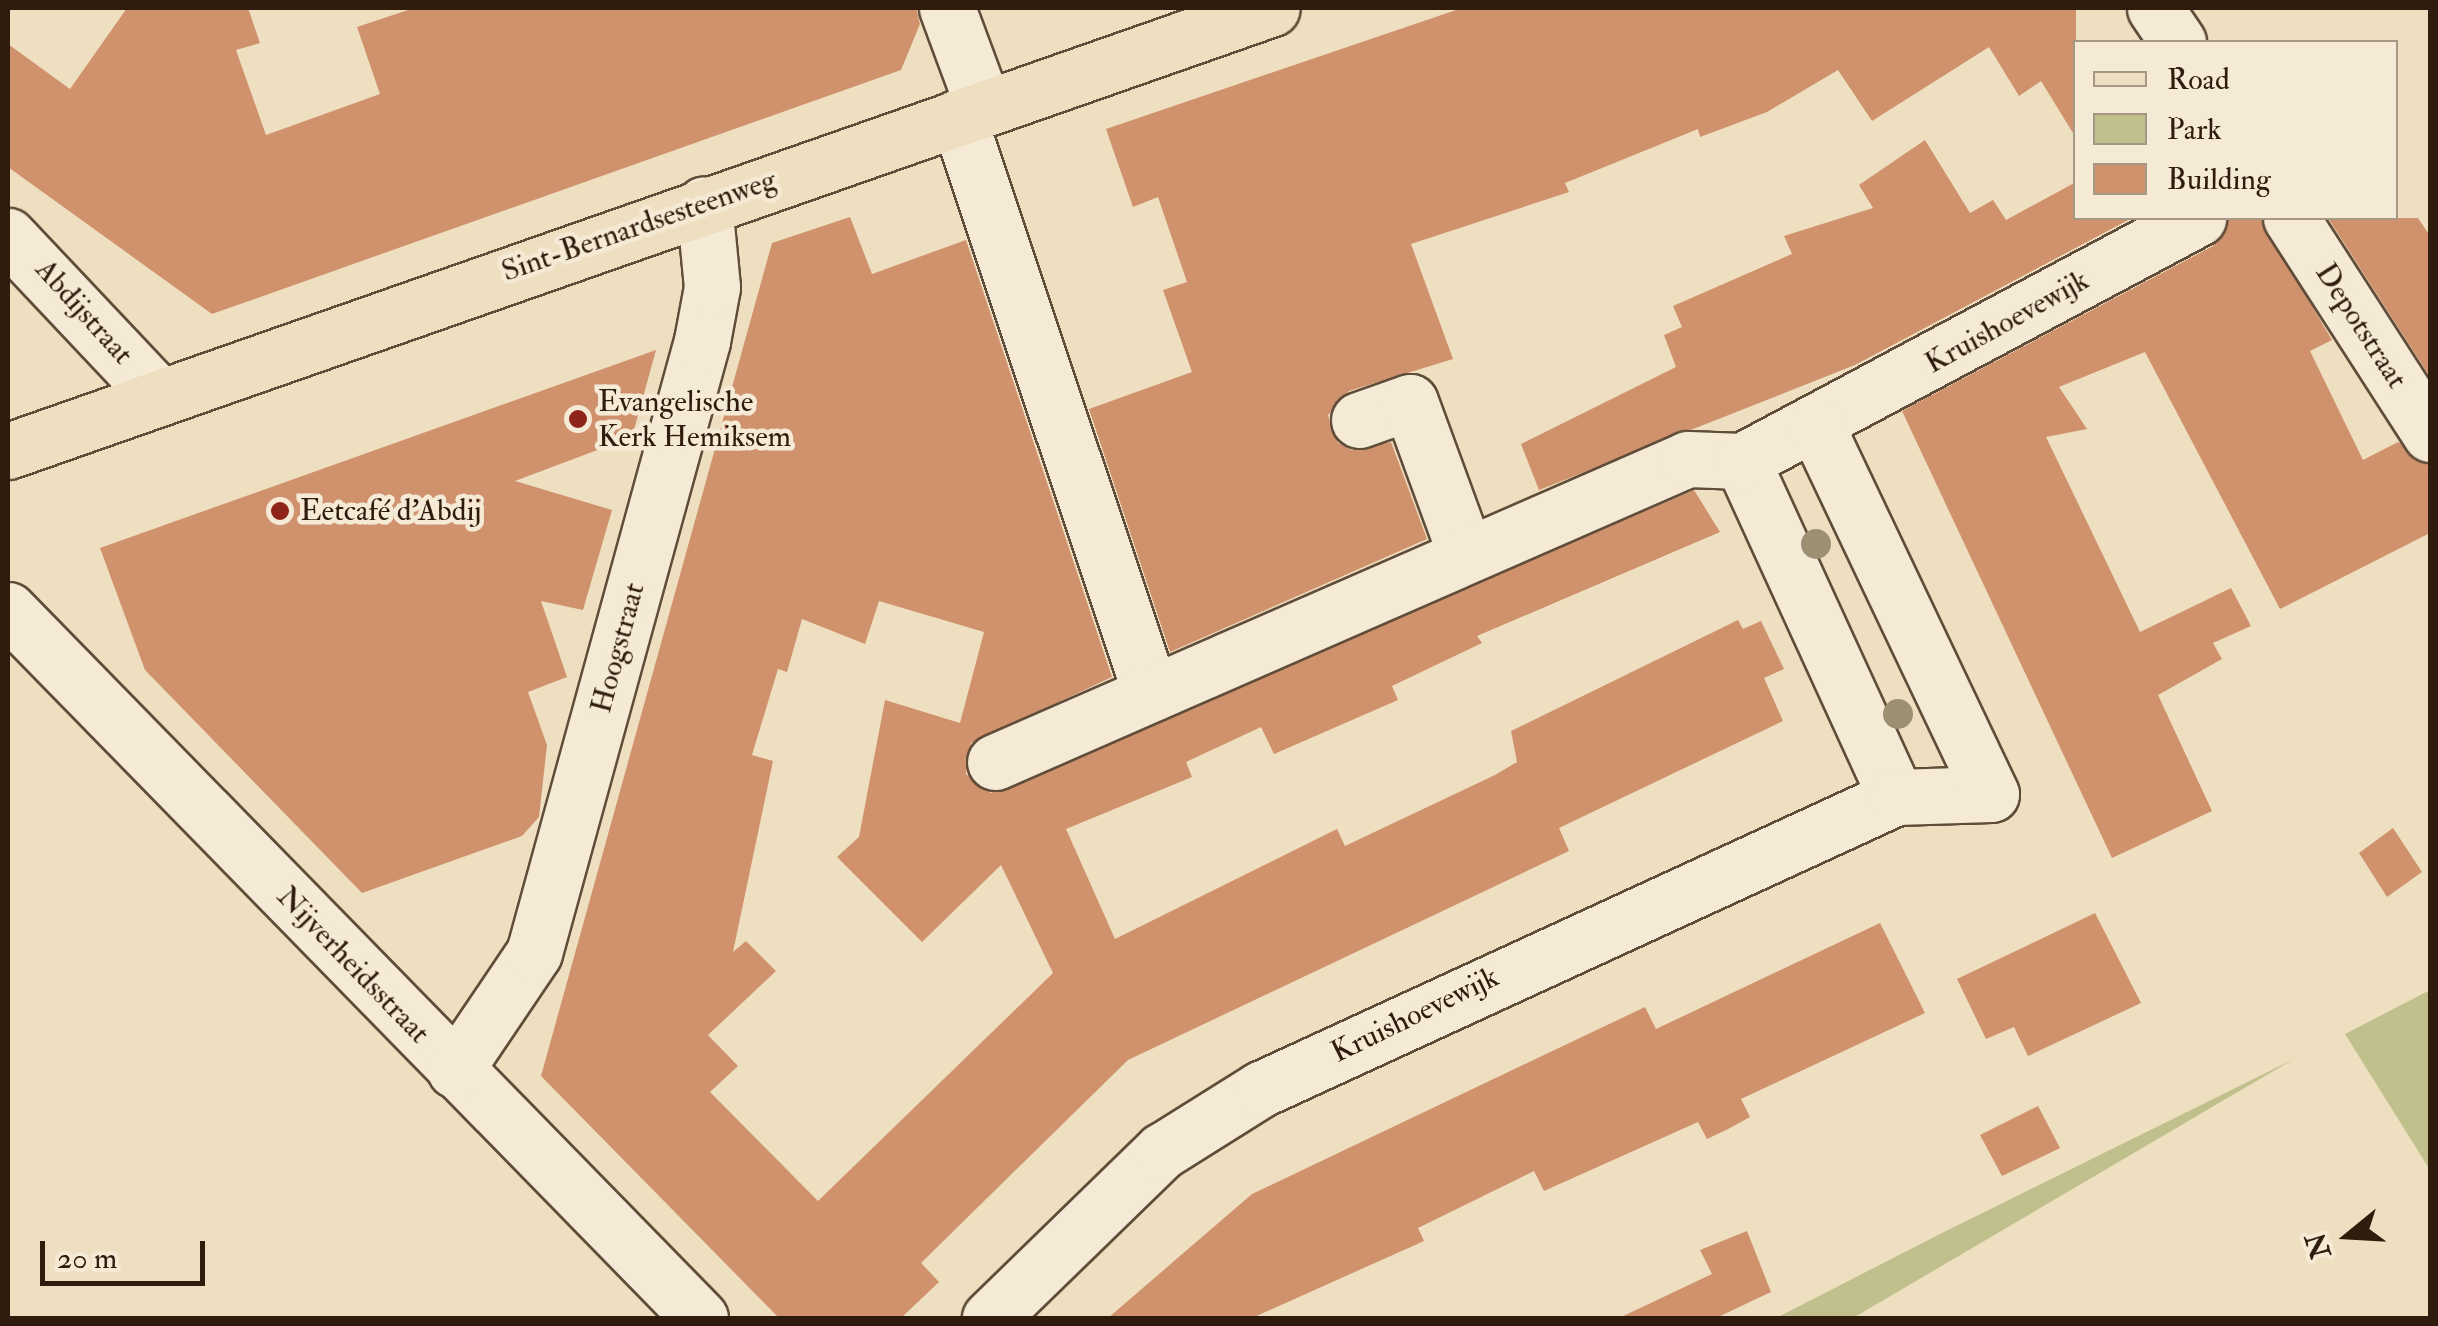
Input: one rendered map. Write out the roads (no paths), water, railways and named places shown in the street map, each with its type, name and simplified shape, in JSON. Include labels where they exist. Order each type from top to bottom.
[{"type":"main road","name":"Sint-Bernardsesteenweg","points":[[8,451],[156,393],[1272,8]]},
{"type":"street","points":[[947,8],[971,112],[1151,694]]},
{"type":"street","points":[[2155,8],[2177,40]]},
{"type":"street","name":"Hoogstraat","points":[[456,1070],[534,952],[702,341],[712,287],[704,204]]},
{"type":"street","name":"Kruishoevewijk","points":[[1742,460],[1816,426],[2194,220]]},
{"type":"street","name":"Depotstraat","points":[[2292,220],[2430,434]]},
{"type":"street","name":"Abdijstraat","points":[[8,236],[156,393]]},
{"type":"street","points":[[1360,420],[1410,402],[1466,556]]},
{"type":"street","name":"Kruishoevewijk","points":[[990,1318],[1162,1151],[1261,1089],[1896,797],[1991,794],[1816,426]]},
{"type":"street","points":[[995,762],[1688,458],[1742,460],[1896,797]]},
{"type":"street","name":"Nijverheidsstraat","points":[[8,610],[700,1318]]},
{"type":"place","name":"Evangelische Kerk Hemiksem","points":[[578,419]]},
{"type":"place","name":"Eetcafé d'Abdij","points":[[280,511]]}]
